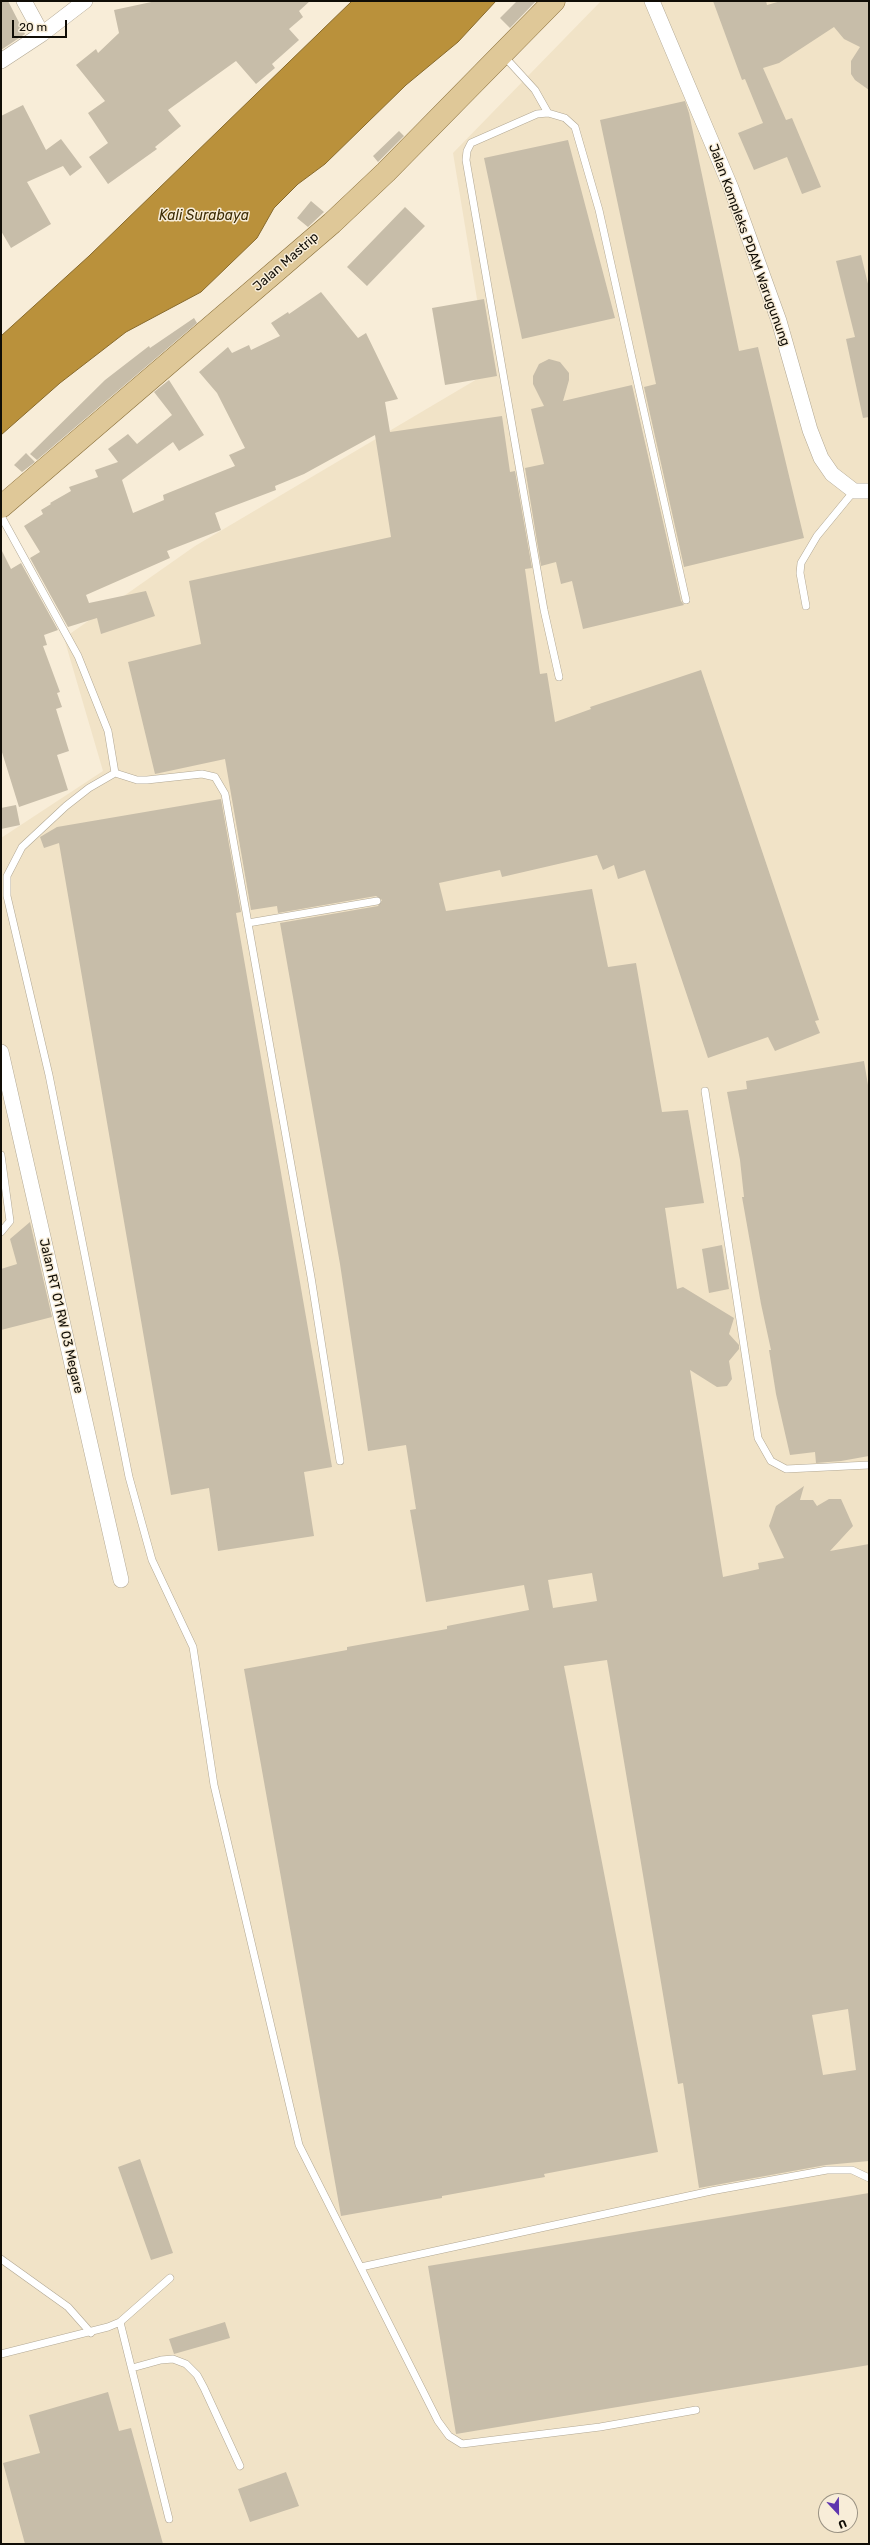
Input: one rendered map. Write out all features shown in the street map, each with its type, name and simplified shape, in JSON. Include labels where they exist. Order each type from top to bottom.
[{"type":"main road","name":"Jalan Mastrip","points":[[1,507],[332,223],[386,172],[503,55],[554,1]]},
{"type":"street","points":[[24,1],[42,34]]},
{"type":"street","points":[[1,61],[42,34],[85,1]]},
{"type":"street","name":"Jalan Kompleks PDAM Warugunung","points":[[652,1],[731,188],[779,321],[810,430],[821,458],[832,474],[862,491]]},
{"type":"street","name":"Jalan RT 01 RW 03 Megare","points":[[1,1052],[120,1580]]},
{"type":"lane","points":[[503,55],[536,90],[548,113]]},
{"type":"lane","points":[[559,677],[544,610],[466,160],[467,151],[471,143],[537,114],[548,113],[565,118],[575,127],[599,210],[686,600]]},
{"type":"lane","points":[[806,606],[800,573],[801,563],[817,536],[862,491]]},
{"type":"lane","points":[[1,516],[78,656],[108,731],[116,773]]},
{"type":"lane","points":[[340,1461],[311,1277],[225,794],[221,783],[215,777],[202,774],[156,780],[136,780],[116,773],[83,792],[22,847],[7,876],[7,896],[49,1075],[129,1477],[152,1560],[193,1646],[214,1785],[299,2145],[438,2421],[449,2436],[462,2444],[600,2427],[696,2410]]},
{"type":"lane","points":[[248,923],[377,901]]},
{"type":"lane","points":[[705,1091],[758,1438],[771,1462],[786,1469],[869,1465]]},
{"type":"lane","points":[[1,1155],[10,1221],[1,1232]]},
{"type":"lane","points":[[361,2268],[711,2191],[827,2170],[852,2170],[869,2178]]},
{"type":"lane","points":[[1,2259],[68,2307],[92,2333]]},
{"type":"lane","points":[[1,2354],[92,2333],[120,2322],[170,2278]]},
{"type":"lane","points":[[120,2322],[170,2519]]},
{"type":"lane","points":[[132,2368],[161,2360],[173,2359],[186,2364],[204,2388],[240,2466]]},
{"type":"shaded area","points":[[601,1],[869,1],[869,2544],[1,2544],[1,838],[103,771],[64,638],[195,546],[489,372],[453,153]]},
{"type":"water","name":"Kali Surabaya","points":[[352,1],[496,1],[458,42],[406,85],[325,164],[298,184],[274,208],[257,238],[201,292],[126,332],[60,383],[1,435],[1,336],[89,256]]},
{"type":"building","points":[[1,1],[8,1],[25,34],[1,50]]},
{"type":"building","points":[[156,1],[310,1],[299,11],[303,17],[289,29],[299,40],[272,64],[275,68],[256,84],[236,61],[168,110],[181,126],[155,147],[157,149],[108,184],[89,157],[108,143],[88,113],[105,101],[76,65],[96,49],[98,53],[119,33],[114,10]]},
{"type":"building","points":[[517,1],[536,1],[510,28],[500,18]]},
{"type":"building","points":[[713,1],[766,1],[767,5],[781,1],[869,1],[869,90],[855,80],[851,74],[851,61],[860,47],[844,39],[834,27],[779,63],[763,68],[786,120],[792,118],[821,187],[802,194],[787,157],[754,170],[738,133],[763,123],[745,79],[742,80]]},
{"type":"building","points":[[685,101],[689,113],[739,351],[758,347],[804,538],[684,567],[644,387],[656,384],[600,120]]},
{"type":"building","points":[[23,105],[46,150],[61,139],[82,167],[70,176],[63,166],[27,182],[51,224],[11,248],[1,231],[1,116]]},
{"type":"building","points":[[399,131],[404,136],[378,162],[373,156]]},
{"type":"building","points":[[568,140],[615,318],[522,339],[484,158]]},
{"type":"building","points":[[311,201],[324,212],[308,227],[297,218]]},
{"type":"building","points":[[405,207],[425,226],[367,286],[347,267]]},
{"type":"building","points":[[861,255],[869,288],[869,417],[863,418],[846,339],[855,337],[836,261]]},
{"type":"building","points":[[321,292],[358,338],[366,333],[398,399],[385,402],[390,432],[502,416],[510,472],[515,471],[532,568],[525,569],[540,674],[547,673],[555,722],[591,709],[590,707],[701,670],[819,1020],[815,1021],[820,1033],[775,1051],[768,1037],[708,1058],[645,870],[618,879],[614,865],[603,870],[597,855],[502,877],[500,870],[439,883],[446,911],[592,889],[608,967],[636,963],[662,1112],[688,1110],[704,1203],[665,1208],[677,1289],[683,1287],[734,1318],[729,1334],[739,1345],[739,1349],[729,1361],[732,1379],[727,1386],[717,1387],[690,1370],[723,1577],[759,1569],[758,1563],[784,1558],[769,1526],[776,1506],[804,1486],[800,1500],[813,1500],[817,1506],[829,1499],[841,1499],[853,1526],[830,1551],[869,1544],[869,2161],[826,2165],[699,2188],[683,2083],[678,2084],[607,1660],[564,1666],[658,2152],[544,2174],[545,2177],[442,2196],[442,2198],[341,2216],[244,1669],[347,1650],[347,1647],[447,1629],[447,1626],[529,1610],[524,1585],[426,1602],[410,1510],[416,1509],[406,1445],[368,1451],[340,1264],[280,923],[378,906],[382,900],[376,896],[278,913],[277,906],[251,910],[225,759],[155,774],[128,662],[201,644],[189,581],[391,537],[375,435],[304,474],[275,486],[276,490],[215,513],[221,530],[167,551],[170,558],[86,595],[89,603],[146,591],[155,616],[101,634],[97,618],[68,627],[30,558],[40,552],[24,526],[43,514],[41,510],[51,504],[50,503],[71,491],[69,487],[98,477],[95,470],[118,462],[108,449],[128,434],[137,444],[172,415],[154,392],[169,380],[204,435],[179,451],[173,442],[122,480],[133,513],[164,500],[163,495],[235,466],[229,455],[245,448],[217,393],[199,372],[228,347],[232,353],[249,345],[251,350],[280,336],[271,323],[288,312],[289,314]],"holes":[[[592,1573],[597,1601],[553,1608],[548,1580]],[[848,2009],[856,2070],[823,2075],[812,2015]]]},
{"type":"building","points":[[484,299],[497,376],[445,385],[432,308]]},
{"type":"building","points":[[194,318],[197,323],[37,460],[30,454],[105,380],[149,346],[150,348]]},
{"type":"building","points":[[549,359],[560,362],[569,373],[569,380],[563,401],[632,385],[681,601],[684,605],[583,629],[572,581],[561,584],[556,562],[541,566],[525,468],[544,464],[531,409],[544,406],[533,384],[533,376],[539,364]]},
{"type":"building","points":[[26,453],[35,462],[22,472],[14,465]]},
{"type":"building","points":[[1,549],[11,569],[21,563],[58,630],[44,635],[47,645],[43,646],[60,692],[57,693],[62,707],[56,709],[69,751],[57,755],[68,790],[19,807],[1,749]]},
{"type":"building","points":[[221,799],[241,912],[236,913],[332,1467],[304,1472],[314,1536],[218,1551],[209,1488],[171,1495],[59,843],[44,848],[40,837],[57,827]]},
{"type":"building","points":[[16,805],[20,825],[1,829],[1,808]]},
{"type":"building","points":[[864,1061],[869,1091],[869,1456],[841,1461],[816,1463],[815,1452],[790,1455],[776,1394],[769,1350],[771,1350],[761,1304],[742,1197],[744,1197],[740,1160],[727,1092],[747,1089],[746,1081]]},
{"type":"building","points":[[30,1222],[52,1317],[1,1330],[1,1269],[17,1264],[10,1239]]},
{"type":"building","points":[[722,1245],[729,1289],[709,1293],[702,1249]]},
{"type":"building","points":[[140,2159],[173,2253],[151,2260],[118,2167]]},
{"type":"building","points":[[869,2193],[869,2365],[456,2434],[428,2266]]},
{"type":"building","points":[[225,2322],[230,2338],[174,2354],[169,2339]]},
{"type":"building","points":[[108,2392],[119,2431],[131,2428],[163,2544],[25,2544],[3,2463],[40,2453],[29,2415]]},
{"type":"building","points":[[286,2472],[299,2506],[250,2522],[238,2489]]}]
